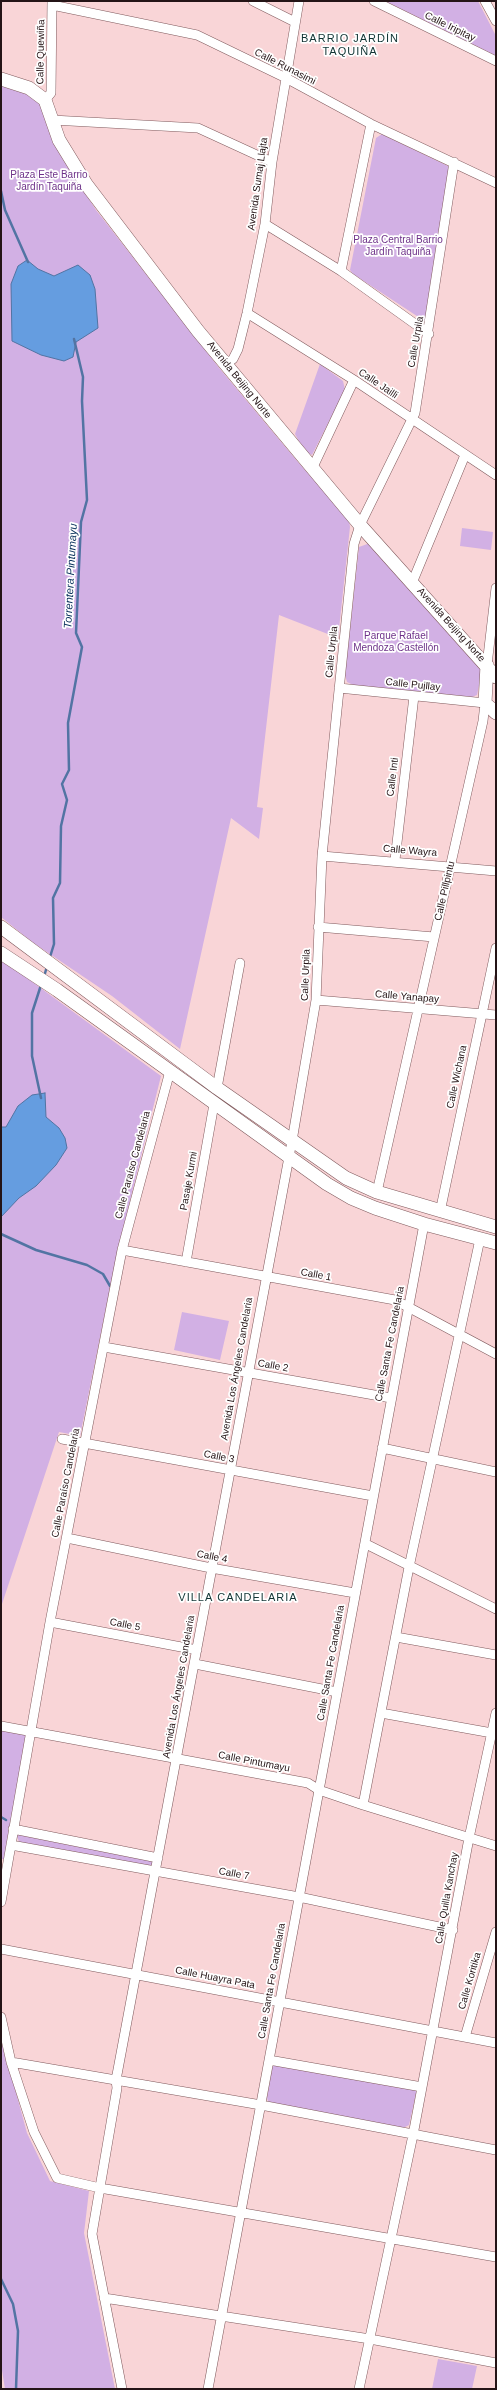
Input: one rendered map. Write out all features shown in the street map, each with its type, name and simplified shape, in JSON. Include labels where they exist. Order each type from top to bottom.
[{"type":"main road","points":[[1,79],[29,88],[45,100]]},
{"type":"main road","name":"Avenida Beijing Norte","points":[[45,100],[59,140],[86,184],[226,365],[360,525],[487,665],[496,677]]},
{"type":"main road","name":"Calle Pillpintu","points":[[485,703],[487,665]]},
{"type":"main road","points":[[485,703],[496,713]]},
{"type":"main road","points":[[1,927],[217,1088],[352,1181],[377,1192],[440,1212],[496,1227]]},
{"type":"main road","points":[[1,953],[57,990],[327,1184],[351,1198],[424,1224],[496,1243]]},
{"type":"street","points":[[253,1],[295,22]]},
{"type":"street","name":"Avenida Sumaj Llajta","points":[[226,365],[233,359],[238,349],[265,224],[272,162],[299,1]]},
{"type":"street","name":"Calle Iripitay","points":[[374,1],[496,61]]},
{"type":"street","points":[[485,1],[496,21]]},
{"type":"street","name":"Calle Runasimi","points":[[52,3],[197,35],[286,78],[371,124],[454,162],[496,184]]},
{"type":"street","name":"Calle Quewiña","points":[[45,100],[51,93],[52,3]]},
{"type":"street","points":[[52,120],[198,128],[272,162]]},
{"type":"street","points":[[341,271],[371,124]]},
{"type":"street","name":"Calle Urpila","points":[[289,1157],[316,1000],[322,856],[354,544],[360,525],[415,412],[429,334],[454,162]]},
{"type":"street","points":[[265,224],[341,271],[429,334]]},
{"type":"street","name":"Calle Jailli","points":[[247,313],[354,380],[411,420],[496,475]]},
{"type":"street","points":[[312,469],[354,380]]},
{"type":"street","points":[[412,583],[465,455]]},
{"type":"street","name":"Calle Pillpintu","points":[[487,665],[496,588]]},
{"type":"street","name":"Calle Pujllay","points":[[339,688],[485,703]]},
{"type":"street","name":"Calle Inti","points":[[395,860],[414,696]]},
{"type":"street","name":"Calle Pillpintu","points":[[377,1192],[417,1009],[484,721],[485,703]]},
{"type":"street","name":"Calle Wayra","points":[[322,856],[395,860],[496,871]]},
{"type":"street","points":[[318,927],[434,937]]},
{"type":"street","name":"Calle Wichana","points":[[440,1212],[496,948]]},
{"type":"street","points":[[217,1088],[240,963]]},
{"type":"street","name":"Calle Yanapay","points":[[316,1000],[496,1015]]},
{"type":"street","name":"Calle Paraíso Candelaria","points":[[1,1902],[50,1622],[122,1250],[170,1071]]},
{"type":"street","name":"Pasaje Kurmi","points":[[186,1262],[214,1104]]},
{"type":"street","name":"Avenida Los Ángeles Candelaria","points":[[122,2389],[92,2234],[117,2088],[116,2080],[195,1664],[211,1568],[265,1277],[289,1157]]},
{"type":"street","name":"Calle Santa Fe Candelaria","points":[[208,2389],[355,1593],[366,1544],[373,1496],[424,1224]]},
{"type":"street","points":[[363,1805],[382,1714],[409,1567],[480,1239]]},
{"type":"street","name":"Calle 1","points":[[122,1250],[395,1300],[496,1354]]},
{"type":"street","name":"Calle 2","points":[[104,1347],[248,1374],[391,1398]]},
{"type":"street","name":"Calle 3","points":[[62,1439],[373,1496]]},
{"type":"street","points":[[382,1448],[496,1472]]},
{"type":"street","name":"Calle 4","points":[[67,1538],[211,1568],[355,1593]]},
{"type":"street","points":[[366,1544],[409,1567],[496,1609]]},
{"type":"street","name":"Calle 5","points":[[50,1622],[197,1650]]},
{"type":"street","points":[[396,1637],[496,1655]]},
{"type":"street","points":[[195,1664],[337,1692]]},
{"type":"street","name":"Calle Quilla Kanchay","points":[[359,2389],[413,2135],[470,1838],[492,1757],[492,1733],[496,1713]]},
{"type":"street","points":[[382,1714],[492,1733]]},
{"type":"street","name":"Calle Pintumayu","points":[[1,1726],[308,1783],[319,1790],[363,1805],[496,1846]]},
{"type":"street","points":[[13,1829],[158,1858]]},
{"type":"street","name":"Calle 7","points":[[10,1845],[299,1897],[453,1930]]},
{"type":"street","name":"Calle Koritika","points":[[465,2037],[496,1932]]},
{"type":"street","name":"Calle Huayra Pata","points":[[1,1949],[496,2043]]},
{"type":"street","points":[[1,2017],[11,2062],[34,2132],[56,2178],[100,2188],[496,2256]]},
{"type":"street","points":[[269,2060],[422,2087]]},
{"type":"street","points":[[11,2062],[261,2105],[496,2150]]},
{"type":"street","points":[[104,2298],[370,2339],[496,2363]]},
{"type":"green space","points":[[385,1],[478,1],[496,36],[496,56]]},
{"type":"green space","name":"Plaza Este Barrio Jardín Taquiña","points":[[1,84],[23,91],[40,103],[59,153],[96,210],[220,369],[349,520],[350,527],[338,638],[279,615],[257,807],[263,808],[259,839],[231,818],[180,1049],[112,996],[32,942],[1,917]]},
{"type":"green space","name":"Plaza Central Barrio Jardín Taquiña","points":[[382,134],[450,167],[426,322],[353,274],[350,270],[376,138]]},
{"type":"green space","points":[[320,364],[343,381],[345,390],[312,455],[304,451],[295,434]]},
{"type":"green space","points":[[462,528],[493,532],[491,550],[460,546]]},
{"type":"green space","name":"Parque Rafael Mendoza Castellón","points":[[370,543],[476,659],[482,671],[477,695],[472,697],[355,686],[347,682],[345,675],[359,547]]},
{"type":"green space","points":[[1,959],[161,1076],[118,1249],[80,1436],[59,1432],[1,1607]]},
{"type":"green space","points":[[182,1312],[229,1321],[220,1360],[174,1350]]},
{"type":"green space","points":[[1,1730],[26,1735],[4,1859],[1,1859]]},
{"type":"green space","points":[[20,1834],[153,1861],[152,1867],[19,1842],[17,1836]]},
{"type":"green space","points":[[1,2037],[27,2133],[50,2181],[89,2191],[84,2233],[115,2389],[5,2389],[1,2364]]},
{"type":"green space","points":[[273,2063],[417,2089],[409,2125],[403,2128],[269,2104],[267,2098]]},
{"type":"green space","points":[[438,2359],[477,2366],[472,2389],[432,2389]]},
{"type":"water","points":[[27,260],[38,269],[54,276],[78,265],[90,275],[95,289],[98,328],[76,342],[73,357],[64,361],[41,355],[12,341],[11,284],[18,266]]},
{"type":"water","points":[[45,1093],[46,1117],[59,1128],[65,1138],[67,1148],[56,1165],[36,1186],[19,1198],[1,1217],[1,1127],[6,1127],[18,1106],[32,1095]]},
{"type":"waterway","name":"Torrentera Pintumayu","points":[[1,191],[5,210],[28,262]]},
{"type":"waterway","name":"Torrentera Pintumayu","points":[[50,957],[54,944],[53,898],[60,883],[61,826],[67,800],[62,784],[69,770],[68,723],[82,647],[76,633],[81,522],[87,500],[82,401],[83,377],[74,339]]},
{"type":"waterway","name":"Torrentera Pintumayu","points":[[44,977],[47,966]]},
{"type":"waterway","name":"Torrentera Pintumayu","points":[[41,985],[32,1013],[32,1056],[41,1098]]},
{"type":"waterway","points":[[1,1234],[36,1250],[87,1265],[103,1274],[110,1286]]},
{"type":"waterway","points":[[1,1817],[6,1820]]},
{"type":"waterway","points":[[1,2279],[13,2304],[18,2331],[16,2389]]},
{"type":"district","name":"BARRIO JARDÍN TAQUIÑA","points":[[350,45]]},
{"type":"district","name":"VILLA CANDELARIA","points":[[238,1598]]}]
